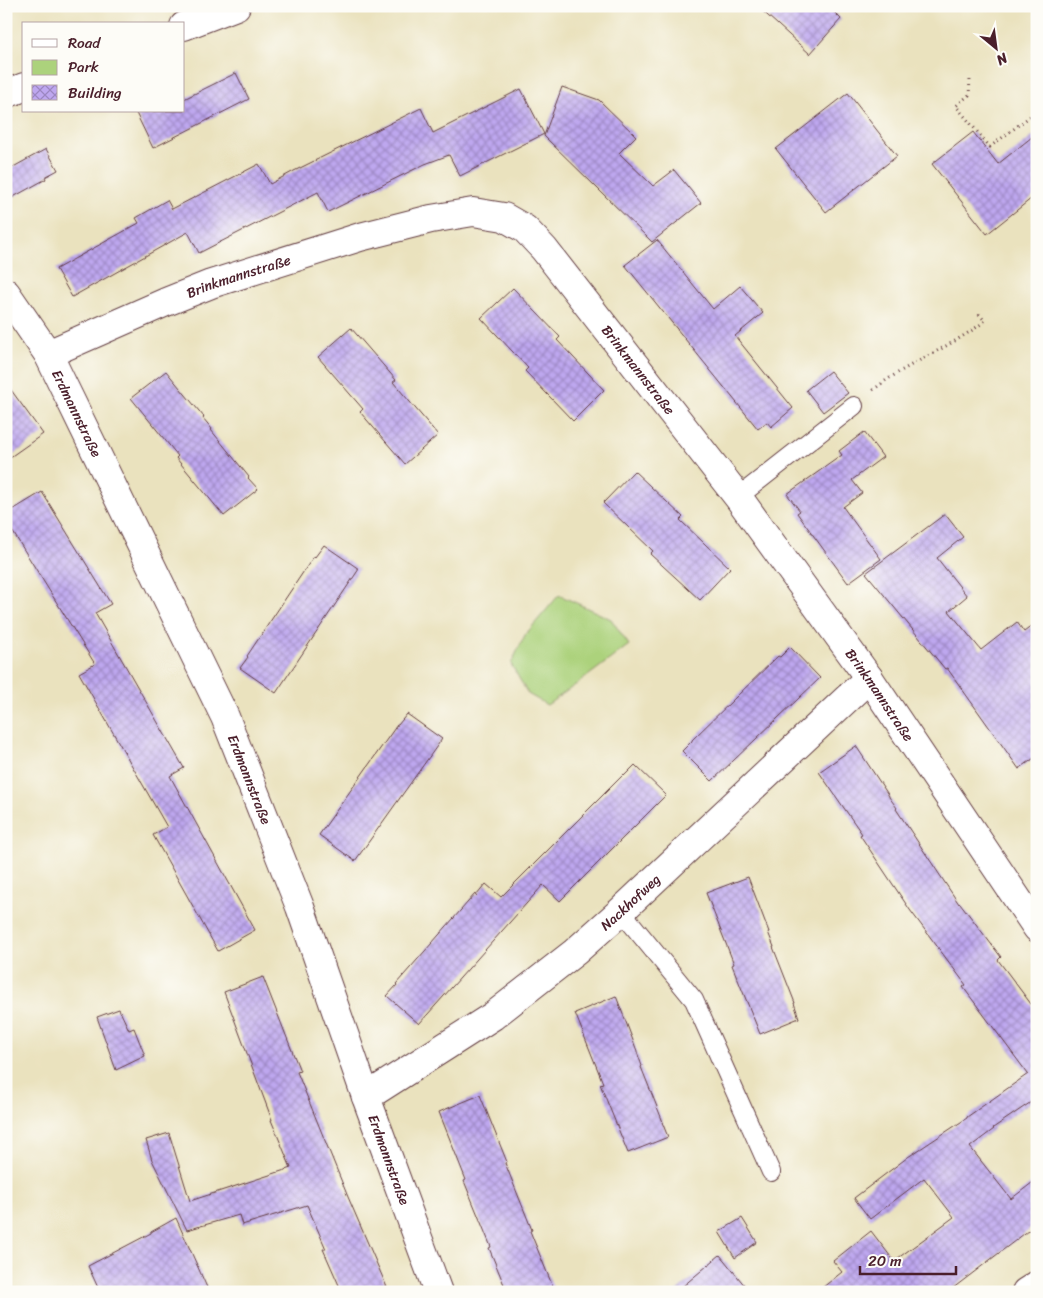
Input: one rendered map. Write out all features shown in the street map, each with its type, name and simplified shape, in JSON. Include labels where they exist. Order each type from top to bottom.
[{"type":"street","points":[[185,26],[236,6]]},
{"type":"street","points":[[6,94],[22,88]]},
{"type":"street","name":"Brinkmannstraße","points":[[48,354],[210,284],[360,237],[431,219],[474,212],[504,217],[525,229],[544,249],[738,497],[869,678],[1037,928]]},
{"type":"street","name":"Erdmannstraße","points":[[6,293],[48,354],[225,717],[300,906],[366,1097],[438,1292]]},
{"type":"street","name":"Nackhofweg","points":[[366,1097],[493,1016],[575,952],[869,678]]},
{"type":"street","points":[[1026,1292],[1037,1285]]},
{"type":"lane","points":[[738,497],[854,406]]},
{"type":"lane","points":[[621,911],[694,1000],[771,1172]]},
{"type":"path","points":[[970,80],[969,95],[956,106],[990,147],[1037,111]]},
{"type":"path","points":[[854,406],[887,379],[968,334],[985,321],[977,312]]},
{"type":"green space","points":[[559,595],[611,619],[629,645],[547,705],[528,694],[511,664],[525,635]]},
{"type":"building","points":[[757,6],[828,6],[841,19],[810,54]]},
{"type":"building","points":[[236,73],[249,99],[153,148],[135,112],[185,112],[185,98]]},
{"type":"building","points":[[562,87],[599,100],[636,136],[619,153],[653,186],[674,170],[701,203],[652,242],[544,136]]},
{"type":"building","points":[[521,89],[544,134],[460,176],[449,155],[425,164],[328,212],[318,192],[199,253],[188,232],[72,297],[56,269],[139,223],[136,218],[167,200],[172,209],[259,164],[270,184],[421,108],[433,133]]},
{"type":"building","points":[[848,93],[897,156],[826,212],[776,149]]},
{"type":"building","points":[[973,132],[998,164],[1037,133],[1037,194],[987,234],[932,164]]},
{"type":"building","points":[[46,149],[58,170],[45,177],[46,179],[6,201],[6,171]]},
{"type":"building","points":[[657,240],[713,309],[740,286],[763,313],[735,336],[793,408],[771,427],[767,422],[758,429],[625,265]]},
{"type":"building","points":[[513,288],[560,337],[557,340],[604,390],[573,421],[525,371],[528,368],[481,318]]},
{"type":"building","points":[[351,328],[396,380],[393,382],[438,435],[405,464],[360,412],[363,409],[318,357]]},
{"type":"building","points":[[166,371],[204,417],[211,430],[258,489],[224,516],[176,458],[178,456],[131,398]]},
{"type":"building","points":[[830,371],[848,393],[823,412],[806,390]]},
{"type":"building","points":[[6,383],[43,434],[6,460]]},
{"type":"building","points":[[864,432],[883,457],[852,480],[862,493],[843,507],[881,559],[848,583],[797,513],[800,511],[787,494],[842,455],[839,451]]},
{"type":"building","points":[[634,471],[683,517],[680,520],[730,568],[700,600],[650,554],[653,551],[603,503]]},
{"type":"building","points":[[42,492],[111,604],[95,613],[184,768],[170,776],[255,930],[218,951],[153,835],[167,827],[79,673],[95,664],[6,521],[6,514]]},
{"type":"building","points":[[945,514],[963,537],[937,558],[967,596],[949,611],[981,650],[1017,622],[1024,632],[1037,622],[1037,756],[1019,769],[947,668],[945,669],[866,573]]},
{"type":"building","points":[[324,545],[359,569],[276,693],[240,668],[314,556]]},
{"type":"building","points":[[790,647],[820,678],[712,781],[682,751],[778,656],[780,657]]},
{"type":"building","points":[[407,714],[442,739],[355,861],[319,835],[397,725]]},
{"type":"building","points":[[856,746],[959,904],[1001,957],[998,960],[1037,1012],[1037,1098],[993,1128],[970,1147],[1011,1199],[1037,1179],[1037,1224],[948,1292],[817,1292],[842,1272],[833,1261],[871,1231],[894,1261],[954,1217],[924,1178],[870,1219],[854,1198],[908,1157],[1028,1074],[963,987],[966,985],[910,910],[860,835],[862,834],[819,772]]},
{"type":"building","points":[[635,765],[666,795],[560,901],[543,885],[419,1024],[387,996],[475,894],[476,896],[486,884],[501,897]]},
{"type":"building","points":[[748,877],[799,1018],[760,1034],[706,893]]},
{"type":"building","points":[[263,977],[300,1071],[297,1072],[389,1292],[342,1292],[323,1249],[326,1249],[307,1205],[242,1225],[239,1215],[187,1230],[152,1160],[146,1140],[169,1133],[190,1201],[291,1168],[271,1120],[224,992]]},
{"type":"building","points":[[616,996],[668,1137],[628,1153],[600,1084],[603,1083],[575,1013]]},
{"type":"building","points":[[119,1009],[129,1030],[134,1028],[145,1056],[116,1070],[97,1017]]},
{"type":"building","points":[[480,1095],[532,1230],[530,1231],[555,1292],[507,1292],[489,1248],[491,1247],[439,1112]]},
{"type":"building","points":[[176,1218],[209,1292],[100,1292],[88,1266]]},
{"type":"building","points":[[742,1218],[757,1242],[735,1258],[719,1232]]},
{"type":"building","points":[[720,1255],[750,1292],[676,1292]]}]
